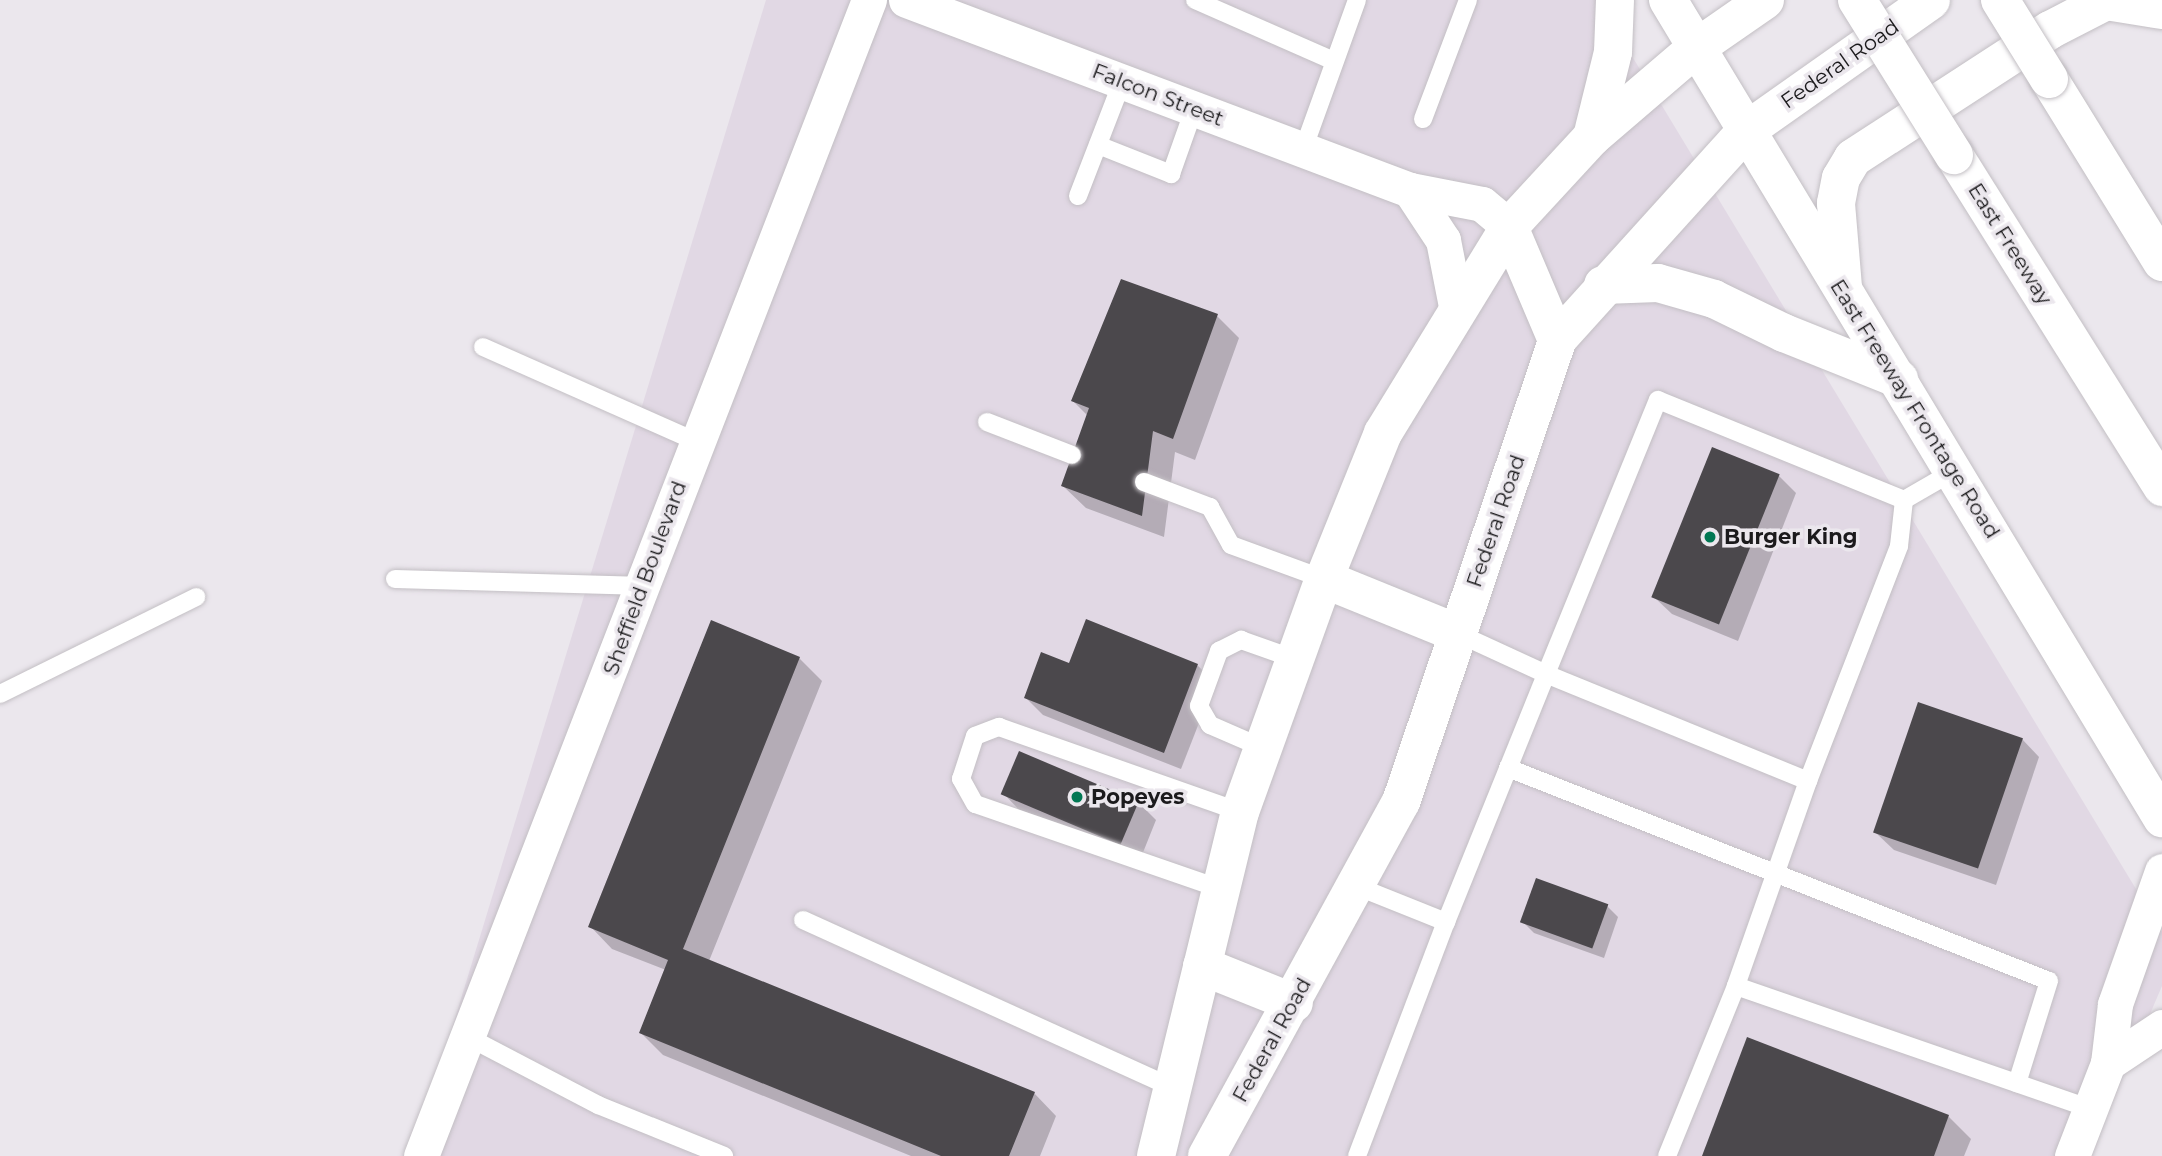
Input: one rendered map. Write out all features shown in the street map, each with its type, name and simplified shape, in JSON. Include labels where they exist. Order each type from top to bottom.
[{"type":"main road","points":[[1592,137],[1613,52],[1615,0]]},
{"type":"main road","name":"East Freeway Frontage Road","points":[[1668,0],[1844,297],[1899,379],[2162,818]]},
{"type":"main road","points":[[1156,1156],[1240,812],[1324,579],[1383,433],[1456,306],[1509,227],[1592,137],[1696,48],[1765,0]]},
{"type":"main road","name":"East Freeway","points":[[1857,0],[2162,487]]},
{"type":"main road","name":"Federal Road","points":[[1207,1156],[1294,1003],[1401,802],[1558,340],[1603,285],[1747,130],[1931,0]]},
{"type":"main road","points":[[2000,0],[2162,262]]},
{"type":"main road","points":[[1844,297],[1836,203],[1841,178],[1853,158],[2050,30],[2106,1],[2162,10]]},
{"type":"main road","points":[[1509,227],[1558,340]]},
{"type":"main road","points":[[1603,285],[1658,283],[1714,299],[1784,333],[1899,379]]},
{"type":"main road","points":[[1324,579],[1457,633]]},
{"type":"main road","points":[[1202,966],[1294,1003]]},
{"type":"street","name":"Sheffield Boulevard","points":[[421,1156],[645,586],[695,441],[869,0]]},
{"type":"street","name":"Falcon Street","points":[[906,0],[1410,190],[1482,204],[1509,227]]},
{"type":"street","points":[[1410,190],[1443,240],[1456,306]]},
{"type":"street","points":[[2072,1156],[2108,1063],[2115,1004],[2162,871]]},
{"type":"street","points":[[2108,1063],[2162,1027]]},
{"type":"lane","points":[[1195,0],[1334,61]]},
{"type":"lane","points":[[1303,150],[1357,0]]},
{"type":"lane","points":[[1423,119],[1468,0]]},
{"type":"lane","points":[[1077,196],[1122,82]]},
{"type":"lane","points":[[1098,145],[1171,174],[1195,109]]},
{"type":"lane","points":[[482,347],[695,441]]},
{"type":"lane","points":[[1357,1156],[1508,768],[1658,400],[1904,500]]},
{"type":"lane","points":[[987,422],[1072,454]]},
{"type":"lane","points":[[1904,500],[1954,471]]},
{"type":"lane","points":[[1144,482],[1210,508],[1231,545],[1324,579]]},
{"type":"lane","points":[[1667,1156],[1736,986],[1808,781],[1899,546],[1904,500]]},
{"type":"lane","points":[[394,579],[645,586]]},
{"type":"lane","points":[[0,694],[196,597]]},
{"type":"lane","points":[[1457,633],[1546,674],[1808,781]]},
{"type":"lane","points":[[1264,748],[1209,724],[1199,706],[1219,651],[1241,640],[1295,659]]},
{"type":"lane","points":[[1221,889],[975,804],[961,779],[975,736],[999,727],[1240,812]]},
{"type":"lane","points":[[1508,768],[1776,871],[2049,981],[2017,1083]]},
{"type":"lane","points":[[1356,886],[1447,922]]},
{"type":"lane","points":[[803,920],[1172,1087]]},
{"type":"lane","points":[[1736,986],[2091,1109]]},
{"type":"lane","points":[[468,1037],[598,1105],[724,1156]]},
{"type":"shaded area","points":[[766,0],[1598,0],[2162,932],[2162,986],[2089,1156],[413,1156]]},
{"type":"building","points":[[1121,279],[1218,314],[1173,439],[1153,431],[1142,516],[1061,486],[1089,408],[1071,401]]},
{"type":"building","points":[[1712,447],[1780,474],[1719,625],[1651,597]]},
{"type":"building","points":[[1086,619],[1198,664],[1164,753],[1024,698],[1041,652],[1069,663]]},
{"type":"building","points":[[711,620],[800,657],[683,949],[1035,1092],[1009,1156],[941,1156],[639,1033],[668,960],[588,927]]},
{"type":"building","points":[[1918,702],[2023,738],[1978,869],[1873,832]]},
{"type":"building","points":[[1019,751],[1139,802],[1120,845],[1001,794]]},
{"type":"building","points":[[1536,878],[1608,904],[1592,949],[1520,922]]},
{"type":"building","points":[[1747,1037],[1949,1115],[1934,1156],[1702,1156]]},
{"type":"place","name":"Burger King","points":[[1710,537]]},
{"type":"place","name":"Popeyes","points":[[1077,797]]}]
